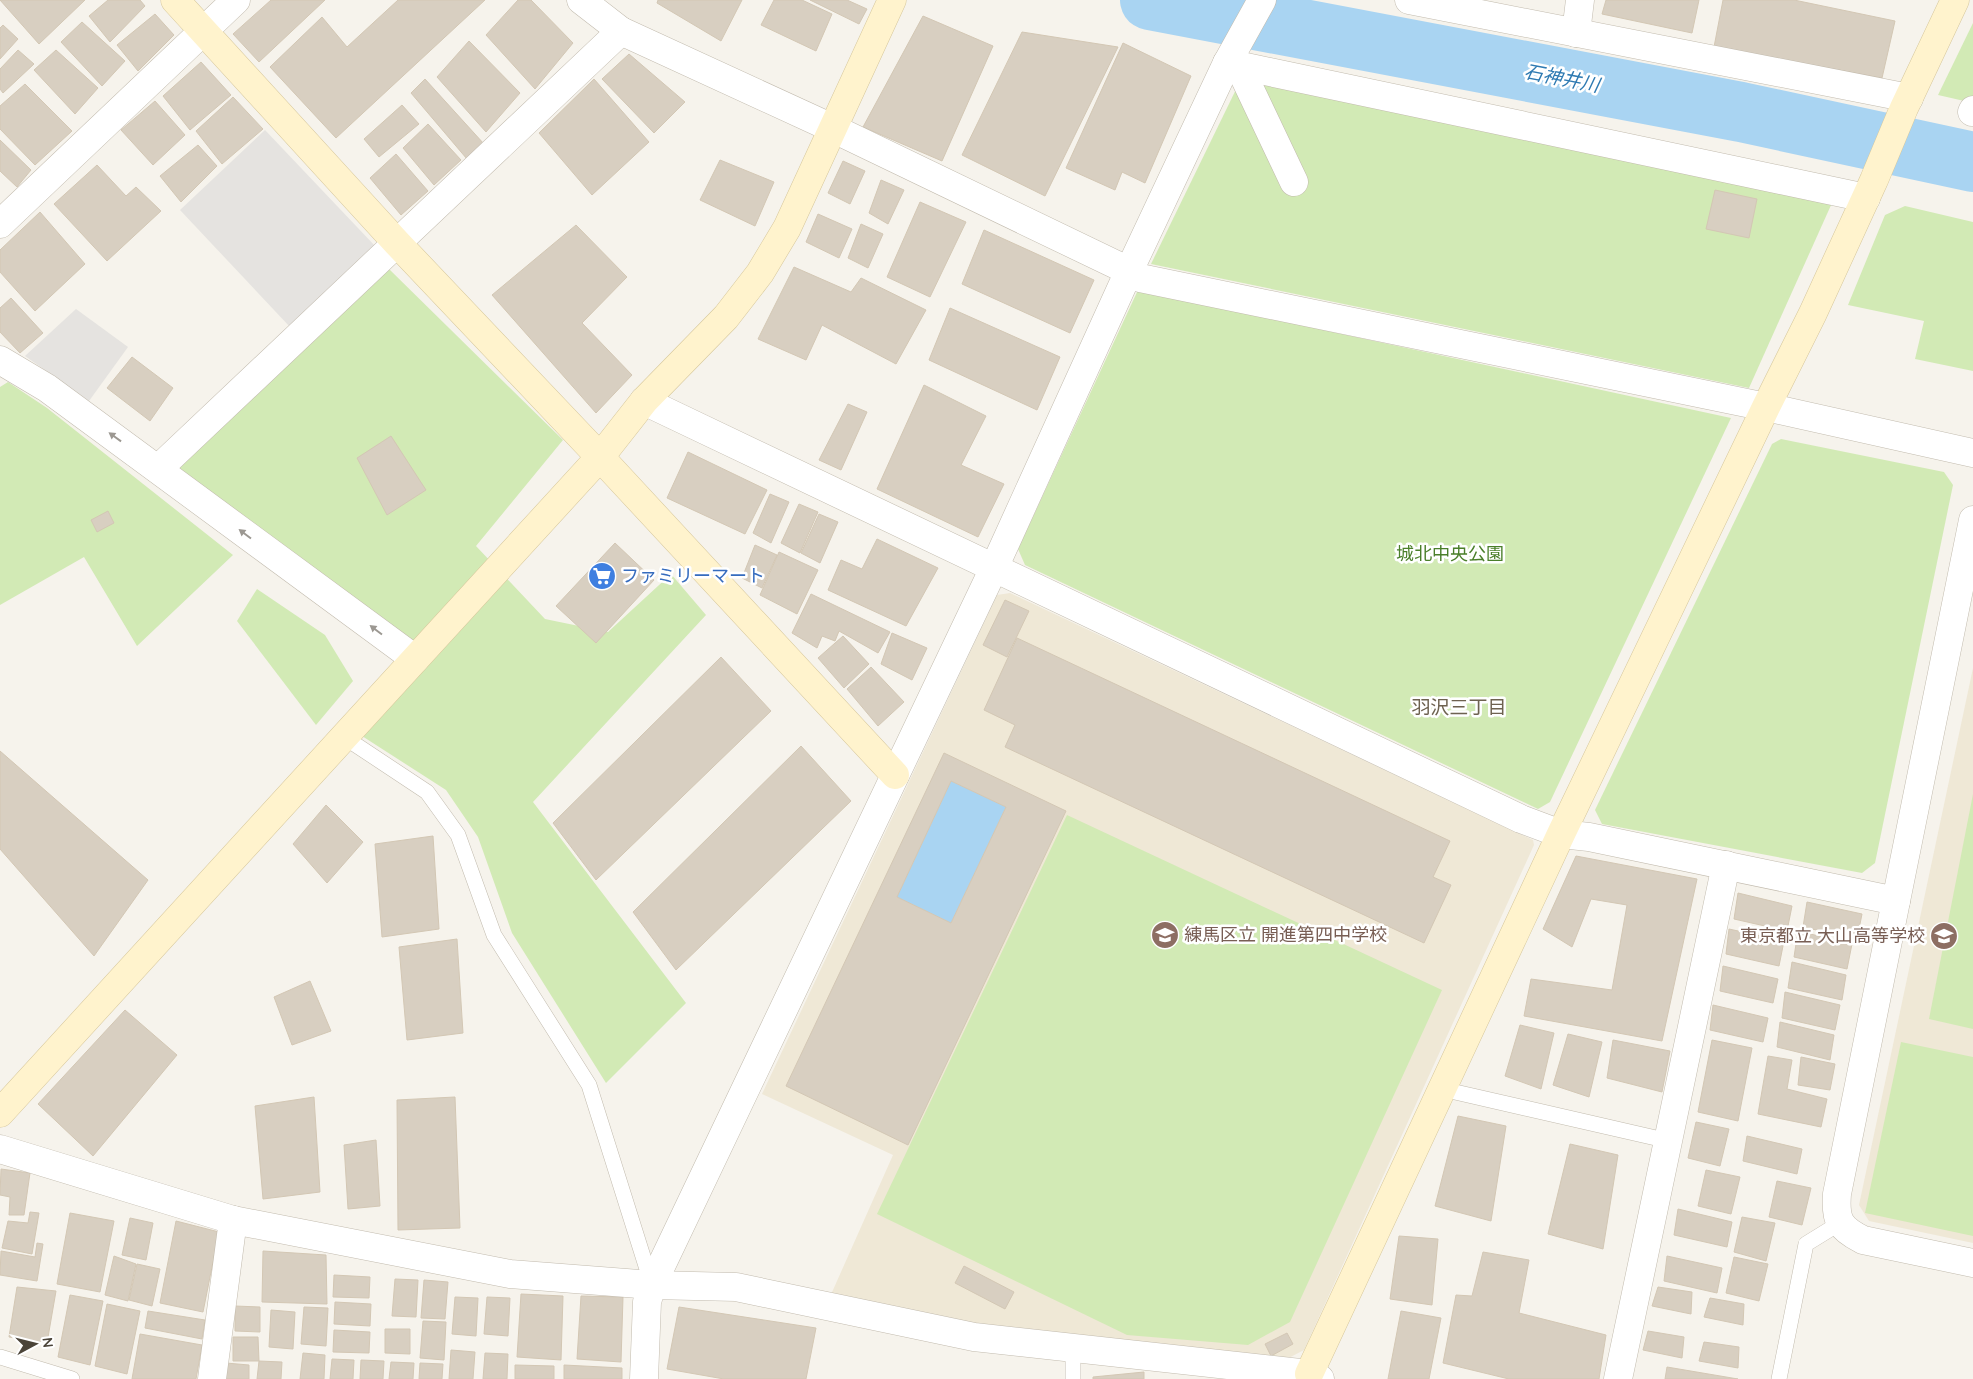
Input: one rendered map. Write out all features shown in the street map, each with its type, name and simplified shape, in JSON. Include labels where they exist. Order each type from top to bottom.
[{"type":"street","points":[[175,0],[397,243],[600,457],[895,775]]},
{"type":"street","points":[[0,224],[236,0]]},
{"type":"street","points":[[581,0],[621,32],[832,128],[1140,278],[1766,407],[1973,453]]},
{"type":"street","points":[[0,1113],[600,457],[644,401],[726,317],[760,273],[787,228],[892,0]]},
{"type":"street","points":[[644,1379],[647,1302],[652,1285],[994,568],[1129,271],[1262,0]]},
{"type":"street","points":[[1409,0],[1576,33],[1906,103]]},
{"type":"street","points":[[1576,33],[1580,0]]},
{"type":"street","points":[[0,1149],[233,1220],[510,1274],[652,1285],[736,1287],[974,1337],[1315,1377],[1442,1089],[1766,407],[1813,313],[1870,189],[1906,103],[1955,0]]},
{"type":"street","points":[[158,469],[621,32]]},
{"type":"street","points":[[1235,57],[1294,182]]},
{"type":"street","points":[[1235,57],[1870,189]]},
{"type":"street","points":[[0,360],[47,388],[415,659]]},
{"type":"street","points":[[644,401],[1520,819],[1562,834],[1590,837],[1896,901]]},
{"type":"street","points":[[1973,520],[1837,1194],[1836,1210],[1840,1223],[1846,1232],[1862,1240],[1973,1263]]},
{"type":"street","points":[[1618,1379],[1726,865]]},
{"type":"street","points":[[212,1379],[233,1220]]},
{"type":"lane","points":[[344,737],[428,792],[459,838],[494,934],[589,1085],[652,1285]]},
{"type":"lane","points":[[1442,1089],[1669,1142]]},
{"type":"lane","points":[[1779,1379],[1806,1244],[1840,1223]]},
{"type":"lane","points":[[1073,1379],[1074,1348]]},
{"type":"lane","points":[[0,1358],[72,1379]]},
{"type":"shaded area","points":[[265,130],[376,247],[290,327],[180,210]]},
{"type":"shaded area","points":[[76,309],[128,347],[89,401],[25,356]]},
{"type":"shaded area","name":"練馬区立 開進第四中学校","points":[[1010,593],[1533,840],[1534,845],[1304,1350],[1279,1363],[972,1332],[829,1299],[893,1155],[762,1094],[997,595]]},
{"type":"shaded area","name":"東京都立 大山高等学校","points":[[1973,668],[1973,1243],[1869,1221],[1859,1205]]},
{"type":"green space","points":[[1973,23],[1973,103],[1938,95]]},
{"type":"green space","points":[[1245,71],[1836,194],[1749,388],[1151,264]]},
{"type":"green space","points":[[1905,206],[1973,222],[1973,371],[1915,359],[1924,321],[1848,305],[1885,215]]},
{"type":"green space","points":[[389,269],[563,440],[476,546],[545,619],[608,632],[671,574],[706,615],[533,802],[686,1003],[606,1083],[512,933],[478,837],[446,790],[362,736],[434,658],[173,471]]},
{"type":"green space","name":"城北中央公園","points":[[1138,290],[1731,418],[1550,802],[1538,809],[1025,565],[1018,549]]},
{"type":"green space","points":[[8,382],[47,408],[233,555],[137,646],[84,557],[0,605],[0,387]]},
{"type":"green space","points":[[1781,439],[1944,472],[1953,485],[1875,863],[1862,873],[1602,824],[1595,810],[1772,444]]},
{"type":"green space","points":[[257,589],[325,635],[353,681],[316,725],[237,621]]},
{"type":"green space","points":[[1973,794],[1973,1029],[1929,1019]]},
{"type":"green space","points":[[1067,815],[1442,990],[1290,1322],[1248,1345],[1127,1335],[877,1214]]},
{"type":"green space","points":[[1901,1042],[1973,1057],[1973,1236],[1865,1213]]},
{"type":"water","points":[[951,781],[1006,807],[951,923],[897,897]]},
{"type":"building","points":[[0,0],[85,0],[39,44]]},
{"type":"building","points":[[108,0],[140,0],[145,6],[110,42],[89,16]]},
{"type":"building","points":[[271,0],[325,0],[259,62],[233,34]]},
{"type":"building","points":[[398,0],[485,0],[336,138],[270,67],[322,17],[347,47]]},
{"type":"building","points":[[518,0],[531,0],[573,43],[535,89],[486,35]]},
{"type":"building","points":[[658,0],[742,0],[721,41],[657,3]]},
{"type":"building","points":[[774,0],[802,0],[832,14],[816,51],[761,25]]},
{"type":"building","points":[[810,0],[847,0],[867,9],[859,24]]},
{"type":"building","points":[[1606,0],[1699,0],[1692,33],[1602,14]]},
{"type":"building","points":[[1723,0],[1794,0],[1895,21],[1882,78],[1714,47]]},
{"type":"building","points":[[155,14],[174,35],[138,71],[117,45]]},
{"type":"building","points":[[923,16],[993,46],[942,161],[863,127]]},
{"type":"building","points":[[82,22],[125,61],[102,86],[61,42]]},
{"type":"building","points":[[3,25],[18,39],[0,59],[0,28]]},
{"type":"building","points":[[1022,32],[1118,47],[1045,196],[962,155]]},
{"type":"building","points":[[469,41],[520,93],[486,132],[437,77]]},
{"type":"building","points":[[1123,43],[1191,76],[1145,183],[1122,172],[1115,190],[1066,168]]},
{"type":"building","points":[[18,50],[34,64],[3,93],[0,89],[0,69]]},
{"type":"building","points":[[56,50],[98,88],[75,114],[34,70]]},
{"type":"building","points":[[629,54],[685,102],[654,133],[602,79]]},
{"type":"building","points":[[201,62],[231,95],[190,130],[163,96]]},
{"type":"building","points":[[425,79],[484,144],[467,159],[411,93]]},
{"type":"building","points":[[594,79],[649,142],[592,195],[539,133]]},
{"type":"building","points":[[25,84],[72,131],[35,165],[0,129],[0,106]]},
{"type":"building","points":[[233,97],[263,129],[222,164],[196,131]]},
{"type":"building","points":[[155,101],[185,135],[153,165],[121,130]]},
{"type":"building","points":[[402,105],[419,124],[379,157],[364,139]]},
{"type":"building","points":[[428,124],[461,160],[434,185],[403,148]]},
{"type":"building","points":[[0,140],[31,170],[17,187],[0,171]]},
{"type":"building","points":[[198,145],[217,166],[181,202],[160,176]]},
{"type":"building","points":[[396,154],[428,191],[401,215],[370,178]]},
{"type":"building","points":[[720,160],[774,182],[755,226],[700,200]]},
{"type":"building","points":[[843,161],[865,171],[850,204],[828,193]]},
{"type":"building","points":[[97,165],[126,196],[136,187],[161,211],[107,261],[54,204]]},
{"type":"building","points":[[881,180],[904,190],[888,224],[869,213]]},
{"type":"building","points":[[1715,190],[1757,199],[1749,238],[1706,229]]},
{"type":"building","points":[[920,202],[966,222],[930,297],[887,277]]},
{"type":"building","points":[[40,212],[85,264],[35,311],[0,272],[0,250]]},
{"type":"building","points":[[818,214],[852,229],[839,258],[806,242]]},
{"type":"building","points":[[861,224],[883,234],[868,268],[848,258]]},
{"type":"building","points":[[576,225],[627,277],[582,323],[632,375],[596,413],[492,295]]},
{"type":"building","points":[[984,230],[1094,280],[1070,333],[962,284]]},
{"type":"building","points":[[794,267],[851,292],[861,278],[926,310],[896,364],[822,325],[806,360],[758,339]]},
{"type":"building","points":[[11,298],[43,333],[20,353],[0,332],[0,308]]},
{"type":"building","points":[[950,308],[1060,357],[1037,410],[929,360]]},
{"type":"building","points":[[132,357],[173,388],[150,421],[107,388]]},
{"type":"building","points":[[924,385],[986,416],[961,465],[1004,484],[978,537],[877,489]]},
{"type":"building","points":[[848,404],[867,412],[841,470],[819,460]]},
{"type":"building","points":[[391,436],[426,490],[387,515],[357,458]]},
{"type":"building","points":[[688,452],[767,490],[745,534],[667,498]]},
{"type":"building","points":[[770,494],[789,502],[771,543],[753,533]]},
{"type":"building","points":[[799,504],[818,512],[800,553],[781,543]]},
{"type":"building","points":[[108,511],[114,523],[97,532],[91,520]]},
{"type":"building","points":[[819,514],[838,522],[820,563],[801,553]]},
{"type":"building","points":[[877,539],[938,568],[906,626],[828,590],[841,560],[862,569]]},
{"type":"building","points":[[615,543],[654,580],[596,643],[556,606]]},
{"type":"building","points":[[755,545],[777,555],[762,588],[742,578]]},
{"type":"building","points":[[779,552],[818,570],[797,614],[760,595]]},
{"type":"building","points":[[811,594],[890,632],[878,653],[839,631],[835,641],[822,636],[817,648],[792,633]]},
{"type":"building","points":[[1005,600],[1029,611],[1007,657],[983,645]]},
{"type":"building","points":[[892,633],[927,648],[912,680],[881,664]]},
{"type":"building","points":[[843,636],[869,664],[844,688],[818,658]]},
{"type":"building","points":[[1017,638],[1450,841],[1433,877],[1451,885],[1424,943],[1005,747],[1015,725],[984,710]]},
{"type":"building","points":[[721,657],[771,711],[596,880],[553,823]]},
{"type":"building","points":[[871,667],[904,702],[878,726],[847,689]]},
{"type":"building","points":[[801,746],[851,801],[676,970],[633,912]]},
{"type":"building","points":[[0,751],[148,880],[94,956],[0,849]]},
{"type":"building","points":[[944,753],[1066,811],[908,1145],[786,1086]],"holes":[[[951,781],[1006,807],[951,923],[897,897]]]},
{"type":"building","points":[[326,805],[363,842],[327,883],[293,844]]},
{"type":"building","points":[[433,836],[439,929],[382,937],[375,844]]},
{"type":"building","points":[[1576,856],[1697,879],[1662,1041],[1524,1016],[1531,979],[1612,990],[1627,905],[1591,899],[1572,947],[1543,929]]},
{"type":"building","points":[[1738,893],[1792,906],[1787,931],[1734,919]]},
{"type":"building","points":[[1807,902],[1862,914],[1857,939],[1803,927]]},
{"type":"building","points":[[1729,929],[1784,941],[1779,966],[1726,954]]},
{"type":"building","points":[[1798,931],[1852,944],[1847,969],[1794,957]]},
{"type":"building","points":[[457,939],[463,1033],[407,1040],[399,947]]},
{"type":"building","points":[[1792,962],[1846,975],[1842,1000],[1788,988]]},
{"type":"building","points":[[1723,966],[1778,979],[1773,1003],[1720,991]]},
{"type":"building","points":[[310,981],[331,1031],[292,1045],[274,997]]},
{"type":"building","points":[[1785,992],[1840,1005],[1835,1030],[1782,1018]]},
{"type":"building","points":[[1713,1005],[1768,1018],[1763,1042],[1710,1030]]},
{"type":"building","points":[[125,1010],[177,1055],[93,1156],[38,1104]]},
{"type":"building","points":[[1780,1022],[1834,1035],[1830,1060],[1777,1047]]},
{"type":"building","points":[[1520,1025],[1554,1033],[1541,1089],[1505,1076]]},
{"type":"building","points":[[1568,1034],[1602,1042],[1589,1097],[1553,1085]]},
{"type":"building","points":[[1613,1040],[1670,1051],[1662,1092],[1607,1078]]},
{"type":"building","points":[[1712,1040],[1752,1048],[1738,1121],[1698,1112]]},
{"type":"building","points":[[1768,1056],[1792,1060],[1787,1089],[1827,1099],[1821,1127],[1758,1114]]},
{"type":"building","points":[[1801,1057],[1835,1064],[1830,1090],[1798,1085]]},
{"type":"building","points":[[314,1097],[320,1192],[263,1199],[255,1106]]},
{"type":"building","points":[[455,1097],[460,1228],[398,1230],[397,1100]]},
{"type":"building","points":[[1458,1116],[1506,1126],[1491,1221],[1435,1206]]},
{"type":"building","points":[[1696,1122],[1729,1129],[1720,1166],[1688,1158]]},
{"type":"building","points":[[1747,1136],[1802,1149],[1797,1174],[1743,1161]]},
{"type":"building","points":[[376,1140],[380,1206],[348,1209],[344,1145]]},
{"type":"building","points":[[1570,1144],[1618,1155],[1603,1249],[1548,1234]]},
{"type":"building","points":[[1,1169],[30,1173],[24,1215],[9,1215],[10,1197],[0,1195]]},
{"type":"building","points":[[1706,1170],[1740,1177],[1731,1214],[1698,1206]]},
{"type":"building","points":[[1777,1181],[1811,1188],[1802,1225],[1769,1217]]},
{"type":"building","points":[[1678,1209],[1732,1222],[1727,1247],[1674,1235]]},
{"type":"building","points":[[30,1212],[39,1213],[32,1254],[2,1248],[8,1221],[28,1223]]},
{"type":"building","points":[[70,1213],[114,1221],[100,1292],[57,1284]]},
{"type":"building","points":[[1742,1217],[1775,1223],[1766,1261],[1734,1252]]},
{"type":"building","points":[[130,1218],[153,1223],[146,1260],[122,1255]]},
{"type":"building","points":[[176,1221],[219,1232],[203,1312],[160,1303]]},
{"type":"building","points":[[1399,1236],[1438,1239],[1432,1305],[1390,1299]]},
{"type":"building","points":[[37,1243],[43,1244],[37,1281],[0,1275],[1,1251],[35,1257]]},
{"type":"building","points":[[263,1251],[326,1255],[327,1304],[262,1302]]},
{"type":"building","points":[[1483,1252],[1529,1260],[1519,1313],[1606,1335],[1599,1379],[1509,1379],[1443,1363],[1456,1295],[1472,1296]]},
{"type":"building","points":[[114,1256],[136,1264],[128,1301],[105,1295]]},
{"type":"building","points":[[1667,1256],[1722,1268],[1717,1293],[1664,1281]]},
{"type":"building","points":[[1734,1257],[1768,1264],[1759,1301],[1726,1293]]},
{"type":"building","points":[[137,1264],[160,1269],[152,1306],[129,1300]]},
{"type":"building","points":[[964,1266],[1014,1292],[1005,1309],[955,1283]]},
{"type":"building","points":[[334,1275],[370,1277],[369,1298],[333,1297]]},
{"type":"building","points":[[395,1279],[418,1280],[416,1317],[392,1316]]},
{"type":"building","points":[[424,1280],[448,1282],[445,1319],[421,1318]]},
{"type":"building","points":[[17,1287],[56,1291],[47,1343],[9,1337]]},
{"type":"building","points":[[1658,1287],[1692,1292],[1691,1314],[1652,1306]]},
{"type":"building","points":[[521,1294],[563,1296],[561,1360],[517,1357]]},
{"type":"building","points":[[70,1295],[103,1301],[90,1365],[58,1357]]},
{"type":"building","points":[[581,1296],[623,1297],[621,1362],[577,1359]]},
{"type":"building","points":[[455,1297],[478,1298],[476,1336],[452,1334]]},
{"type":"building","points":[[487,1297],[510,1298],[508,1336],[484,1334]]},
{"type":"building","points":[[1710,1298],[1744,1304],[1743,1325],[1704,1317]]},
{"type":"building","points":[[335,1302],[371,1304],[370,1326],[334,1324]]},
{"type":"building","points":[[107,1304],[140,1311],[127,1374],[95,1366]]},
{"type":"building","points":[[235,1306],[260,1307],[260,1332],[235,1331]]},
{"type":"building","points":[[304,1307],[328,1308],[326,1346],[301,1344]]},
{"type":"building","points":[[679,1307],[816,1328],[806,1379],[724,1379],[667,1369]]},
{"type":"building","points":[[271,1310],[295,1312],[293,1349],[269,1347]]},
{"type":"building","points":[[148,1311],[205,1320],[202,1339],[145,1328]]},
{"type":"building","points":[[1401,1311],[1441,1318],[1429,1379],[1388,1379]]},
{"type":"building","points":[[423,1321],[446,1322],[444,1360],[420,1358]]},
{"type":"building","points":[[385,1329],[410,1329],[410,1354],[385,1353]]},
{"type":"building","points":[[334,1330],[370,1332],[369,1353],[333,1352]]},
{"type":"building","points":[[1648,1331],[1684,1337],[1682,1358],[1643,1350]]},
{"type":"building","points":[[1287,1333],[1293,1344],[1271,1356],[1265,1344]]},
{"type":"building","points":[[140,1334],[202,1345],[196,1379],[132,1379]]},
{"type":"building","points":[[233,1337],[258,1337],[259,1361],[233,1361]]},
{"type":"building","points":[[1704,1342],[1739,1347],[1738,1368],[1699,1361]]},
{"type":"building","points":[[451,1350],[475,1352],[473,1379],[449,1379]]},
{"type":"building","points":[[303,1353],[325,1355],[324,1379],[300,1379]]},
{"type":"building","points":[[485,1353],[508,1354],[507,1379],[483,1379]]},
{"type":"building","points":[[332,1359],[354,1360],[353,1379],[330,1379]]},
{"type":"building","points":[[361,1360],[384,1361],[383,1379],[360,1379]]},
{"type":"building","points":[[259,1361],[282,1362],[281,1379],[257,1379]]},
{"type":"building","points":[[391,1362],[414,1363],[413,1379],[389,1379]]},
{"type":"building","points":[[226,1363],[249,1365],[249,1379],[225,1379]]},
{"type":"building","points":[[420,1363],[443,1364],[442,1379],[419,1379]]},
{"type":"building","points":[[515,1365],[554,1366],[554,1379],[515,1379]]},
{"type":"building","points":[[564,1365],[622,1368],[622,1379],[564,1379]]},
{"type":"building","points":[[1667,1367],[1738,1379],[1665,1379]]},
{"type":"building","points":[[1144,1372],[1144,1379],[1093,1379],[1093,1377]]},
{"type":"waterway","name":"石神井川","points":[[1150,0],[1741,112],[1973,162]]},
{"type":"place","name":"ファミリーマート","points":[[602,576]]},
{"type":"place","name":"練馬区立 開進第四中学校","points":[[1165,935]]},
{"type":"place","name":"東京都立 大山高等学校","points":[[1944,936]]},
{"type":"district","name":"羽沢三丁目","points":[[1459,707]]}]
